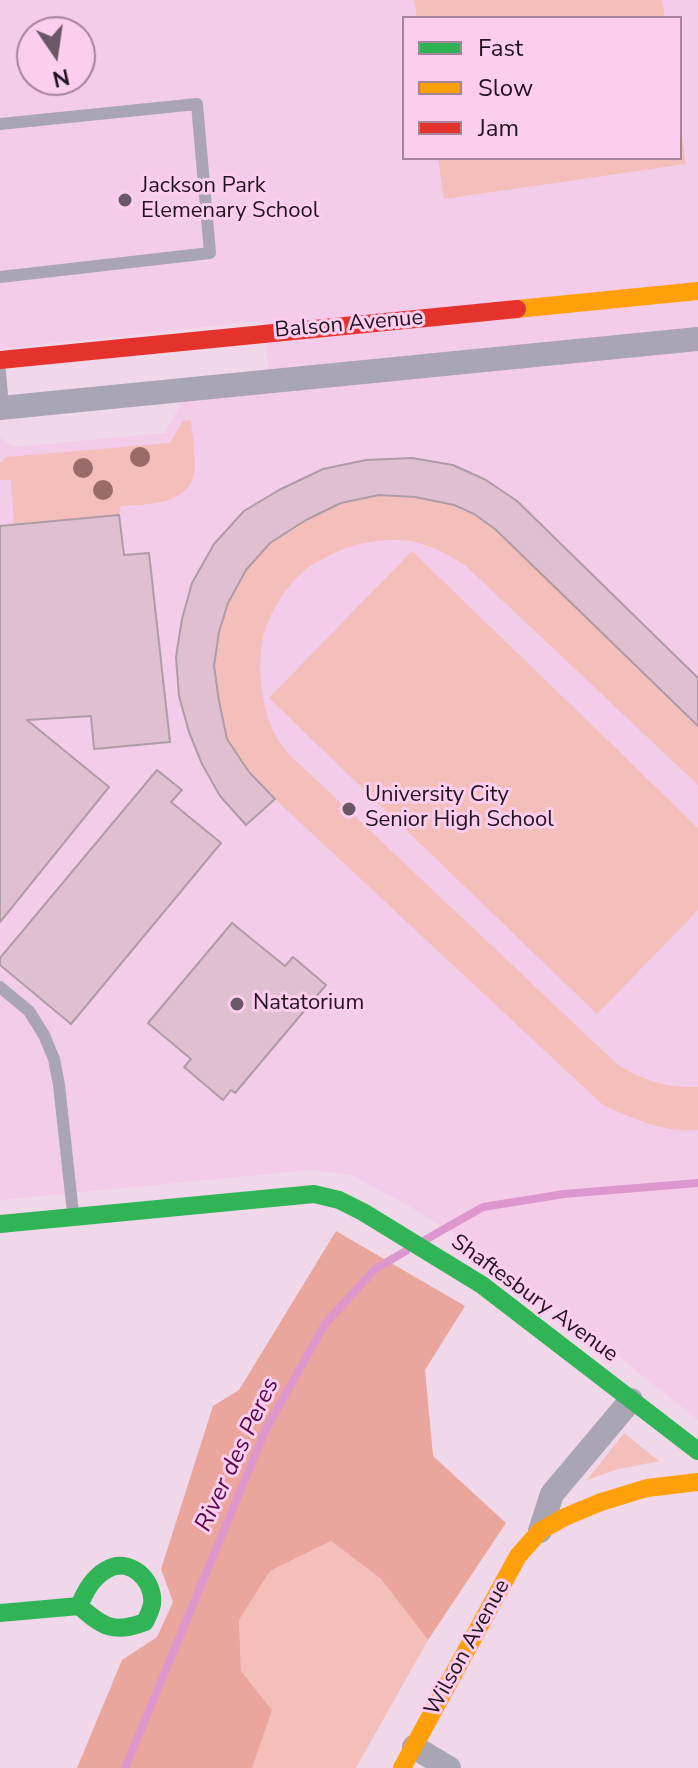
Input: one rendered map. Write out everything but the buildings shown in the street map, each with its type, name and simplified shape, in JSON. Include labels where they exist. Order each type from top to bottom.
[{"type":"street","name":"Balson Avenue","points":[[0,360],[698,291]]},
{"type":"street","points":[[1,408],[698,339]]},
{"type":"street","name":"Shaftesbury Avenue","points":[[0,1224],[314,1194],[339,1200],[482,1285],[698,1451]]},
{"type":"street","name":"Wilson Avenue","points":[[540,1531],[552,1494],[631,1400]]},
{"type":"street","name":"Wilson Avenue","points":[[408,1757],[518,1556],[540,1531],[601,1502],[647,1488],[698,1482]]},
{"type":"street","points":[[0,1613],[79,1606]]},
{"type":"street","points":[[408,1757],[449,1768]]},
{"type":"lane","points":[[0,124],[197,104],[210,253],[0,277]]},
{"type":"lane","points":[[0,371],[1,408]]},
{"type":"lane","points":[[0,987],[29,1011],[54,1059],[74,1216]]},
{"type":"shaded area","name":"University City Senior High School","points":[[0,0],[698,0],[698,1420],[487,1253],[351,1175],[311,1170],[0,1200],[0,437],[14,447],[165,433],[182,401],[271,392],[263,321],[0,349]]},
{"type":"shaded area","points":[[414,0],[662,0],[665,16],[417,16]]},
{"type":"shaded area","points":[[682,136],[686,164],[444,199],[438,160],[682,160]]},
{"type":"shaded area","points":[[191,420],[195,465],[193,478],[179,495],[157,503],[121,506],[119,515],[14,525],[11,480],[0,480],[0,463],[6,457],[170,443],[183,421]]},
{"type":"shaded area","points":[[379,495],[440,502],[466,512],[495,529],[698,726],[698,785],[466,566],[434,548],[403,540],[373,541],[339,551],[306,569],[284,593],[268,622],[261,653],[262,691],[272,728],[292,757],[618,1065],[656,1082],[698,1087],[698,1130],[661,1127],[603,1105],[275,799],[249,772],[227,739],[214,666],[219,632],[228,603],[246,570],[270,543],[306,520],[341,503]]},
{"type":"shaded area","points":[[412,551],[698,828],[698,910],[597,1014],[269,698]]},
{"type":"shaded area","points":[[336,1231],[465,1306],[425,1370],[433,1456],[506,1523],[428,1640],[381,1579],[331,1541],[270,1571],[239,1620],[241,1671],[272,1710],[252,1768],[77,1768],[122,1660],[157,1637],[173,1602],[161,1569],[213,1406],[239,1390]]},
{"type":"shaded area","points":[[624,1433],[659,1461],[615,1470],[587,1480]]},
{"type":"shaded area","points":[[331,1541],[381,1579],[428,1640],[356,1768],[252,1768],[272,1710],[241,1671],[239,1620],[270,1571]]},
{"type":"waterway","name":"River des Peres","points":[[425,1240],[483,1207],[564,1194],[698,1183]]},
{"type":"waterway","name":"River des Peres","points":[[125,1768],[266,1429],[325,1324],[375,1269],[406,1251]]},
{"type":"traffic: fast","points":[[0,1224],[314,1194],[339,1200],[482,1285],[698,1451]]},
{"type":"traffic: fast","points":[[0,1613],[79,1606],[102,1623],[125,1628],[145,1622],[152,1606],[152,1595],[138,1572],[114,1566],[93,1581],[79,1606]]},
{"type":"traffic: slow","points":[[517,309],[698,291]]},
{"type":"traffic: slow","points":[[402,1768],[518,1556],[540,1531],[601,1502],[647,1488],[698,1482]]},
{"type":"traffic: jam","points":[[0,360],[517,309]]},
{"type":"place","name":"Jackson Park Elemenary School","points":[[125,200]]},
{"type":"place","name":"University City Senior High School","points":[[349,809]]},
{"type":"place","name":"Natatorium","points":[[237,1004]]}]
